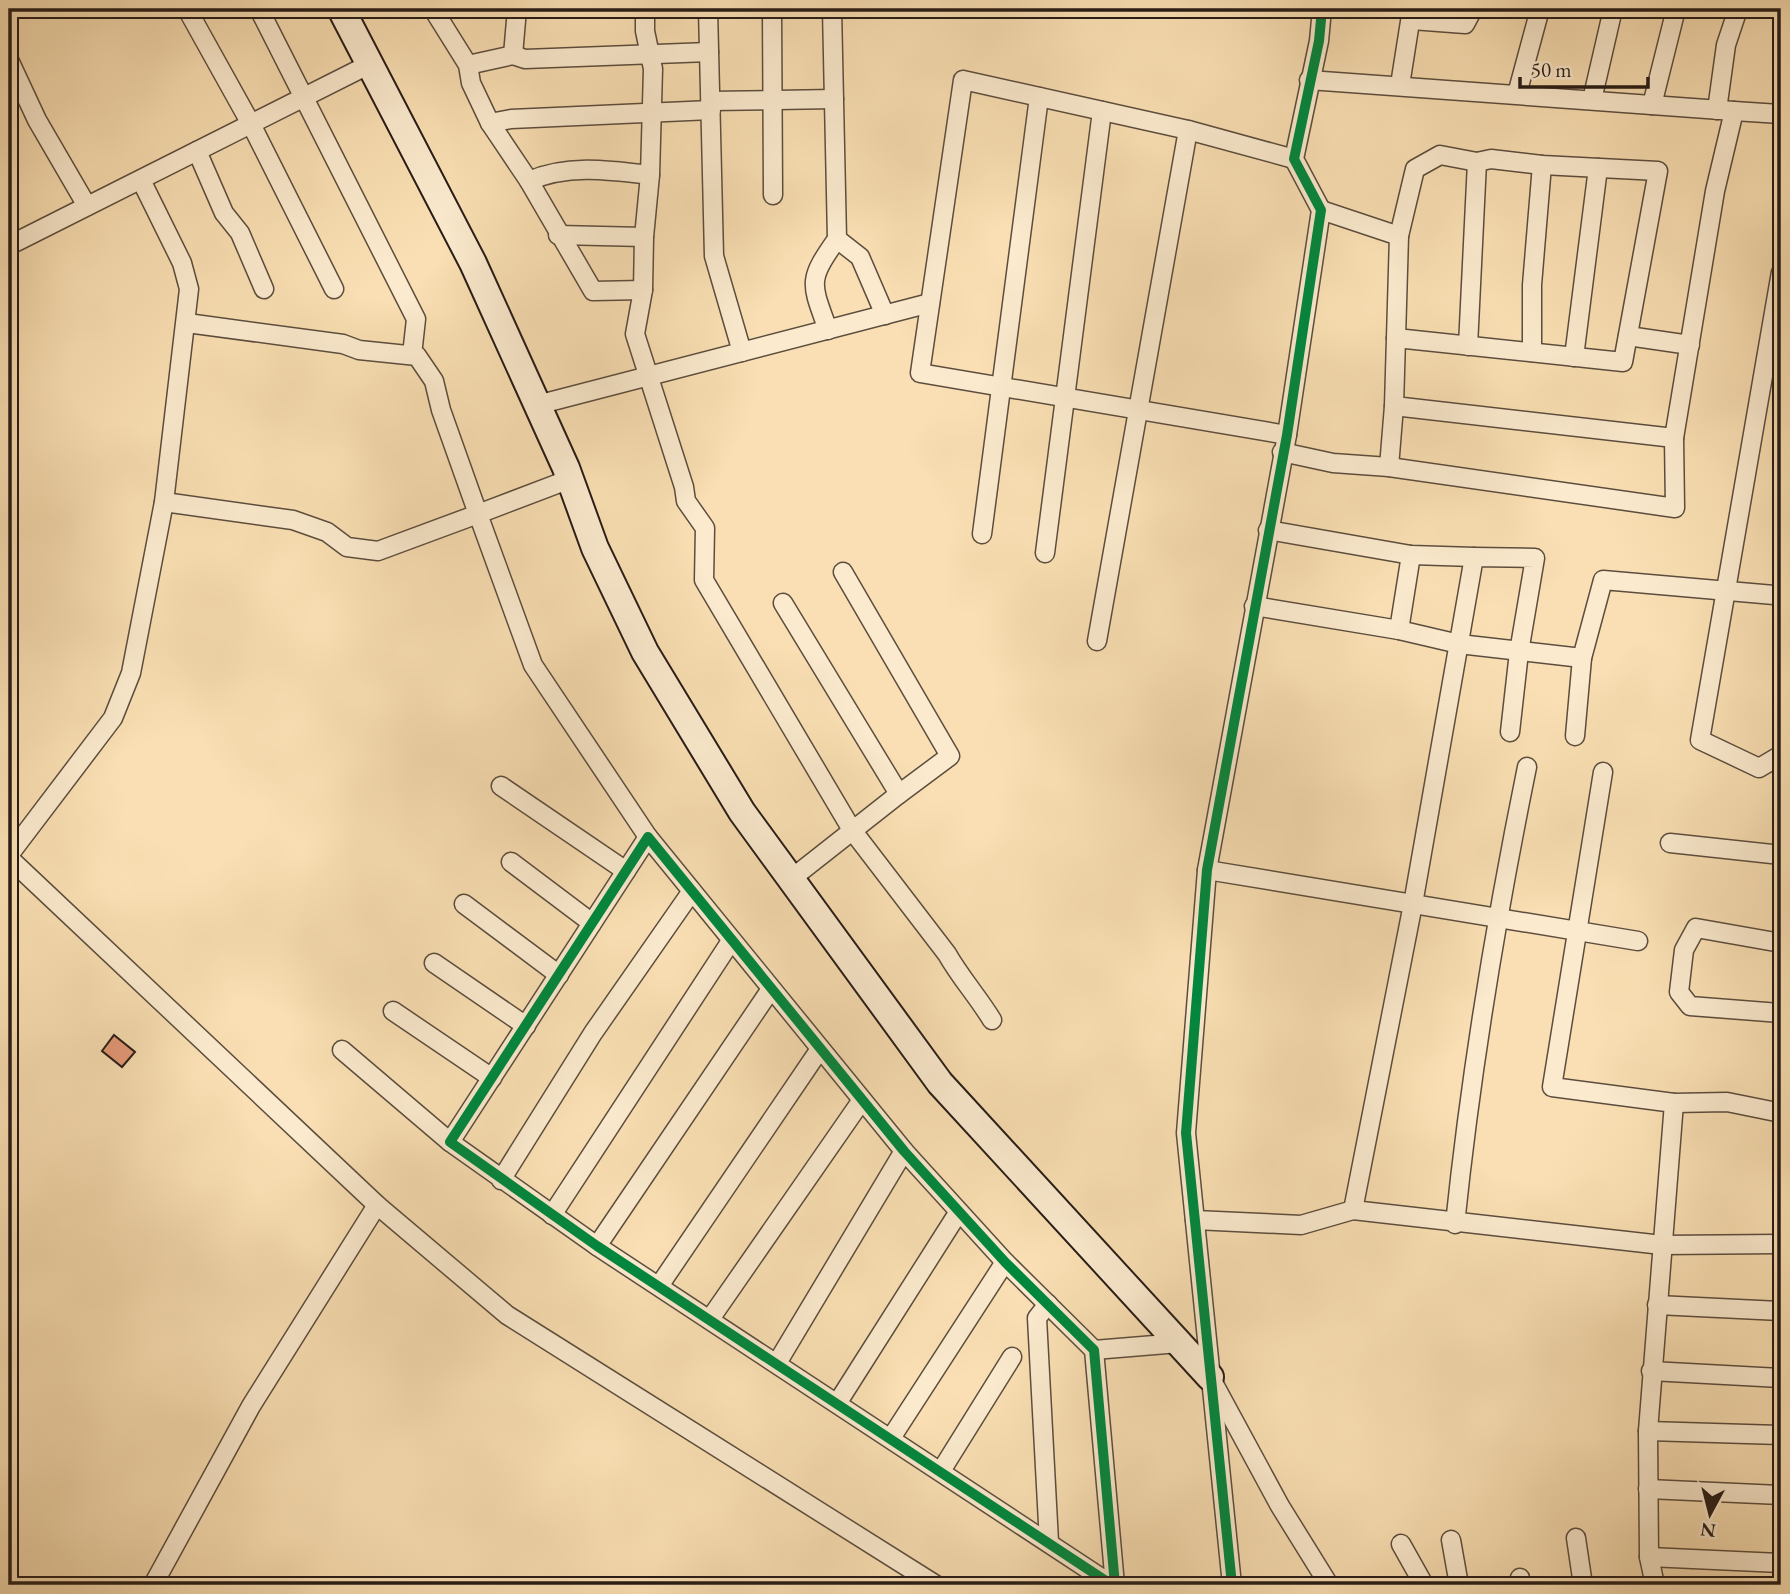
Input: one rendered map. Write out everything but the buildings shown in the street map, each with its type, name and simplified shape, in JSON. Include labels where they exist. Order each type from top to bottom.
[{"type":"street","points":[[187,9],[251,124],[334,289]]},
{"type":"street","points":[[259,9],[306,96],[416,318],[412,355]]},
{"type":"street","points":[[341,9],[473,263],[570,479],[595,548],[645,652],[742,812],[940,1083],[1210,1377],[1280,1506],[1329,1585]]},
{"type":"street","points":[[513,55],[517,9]]},
{"type":"street","points":[[645,9],[653,69],[652,112],[650,176],[643,237],[643,290],[635,334],[684,487],[685,501],[705,528],[704,580],[852,830],[947,954],[959,975],[971,985],[992,1020]]},
{"type":"street","points":[[708,9],[714,256],[743,352]]},
{"type":"street","points":[[772,9],[773,195]]},
{"type":"street","points":[[828,330],[813,288],[816,268],[837,239],[832,9]]},
{"type":"street","points":[[1232,1585],[1186,1133],[1207,870],[1284,443],[1321,210],[1294,159],[1322,9]]},
{"type":"street","points":[[1400,85],[1412,15],[1465,24],[1473,9]]},
{"type":"street","points":[[1517,94],[1540,9]]},
{"type":"street","points":[[1592,100],[1613,9]]},
{"type":"street","points":[[1652,105],[1676,9]]},
{"type":"street","points":[[1294,159],[1188,130],[963,80],[920,373],[1138,410],[1284,443],[1334,463],[1389,467],[1675,508],[1674,438],[1726,111],[1726,45],[1738,9]]},
{"type":"street","points":[[441,12],[467,65],[471,82],[490,123],[529,180],[558,235],[593,291],[643,290]]},
{"type":"street","points":[[467,65],[513,55],[525,59],[709,52]]},
{"type":"street","points":[[9,61],[37,120],[88,206]]},
{"type":"street","points":[[9,242],[16,242],[370,64]]},
{"type":"street","points":[[1309,79],[1781,114]]},
{"type":"street","points":[[982,534],[1040,97]]},
{"type":"street","points":[[490,123],[511,119],[652,112],[773,100],[834,99]]},
{"type":"street","points":[[1045,553],[1102,111]]},
{"type":"street","points":[[1097,641],[1188,130]]},
{"type":"street","points":[[197,151],[224,213],[240,233],[264,289]]},
{"type":"street","points":[[1389,467],[1394,406],[1396,338],[1399,236],[1415,169],[1440,155],[1478,162],[1491,159],[1542,165],[1658,171],[1623,362],[1396,338]]},
{"type":"street","points":[[1468,346],[1478,162]]},
{"type":"street","points":[[1532,352],[1532,285],[1542,165]]},
{"type":"street","points":[[1574,357],[1598,168]]},
{"type":"street","points":[[529,180],[547,173],[598,169],[650,176]]},
{"type":"street","points":[[141,180],[182,263],[189,289],[164,502],[131,673],[113,718],[9,856],[377,1205],[507,1315],[936,1585]]},
{"type":"street","points":[[1321,210],[1399,236]]},
{"type":"street","points":[[558,235],[643,237]]},
{"type":"street","points":[[837,239],[860,257],[885,315]]},
{"type":"street","points":[[1781,272],[1700,740],[1759,768],[1781,755]]},
{"type":"street","points":[[537,405],[930,303]]},
{"type":"street","points":[[187,323],[343,344],[359,350],[417,356],[434,381],[441,410],[533,666],[648,837],[904,1151],[958,1213],[1094,1350],[1113,1585]]},
{"type":"street","points":[[1628,336],[1690,345]]},
{"type":"street","points":[[1394,406],[1674,438]]},
{"type":"street","points":[[164,502],[293,520],[327,532],[347,547],[378,551],[570,479]]},
{"type":"street","points":[[1268,530],[1411,555],[1535,558],[1519,652],[1510,732]]},
{"type":"street","points":[[1399,630],[1411,555]]},
{"type":"street","points":[[1353,1210],[1413,904],[1474,557]]},
{"type":"street","points":[[791,879],[950,756],[843,572]]},
{"type":"street","points":[[1575,736],[1582,658],[1603,580],[1728,590],[1781,598]]},
{"type":"street","points":[[783,603],[899,794]]},
{"type":"street","points":[[1254,606],[1399,630],[1459,644],[1582,658]]},
{"type":"street","points":[[1455,1224],[1467,1106],[1496,918],[1527,767]]},
{"type":"street","points":[[1602,772],[1552,1087],[1674,1103],[1727,1102],[1781,1113]]},
{"type":"street","points":[[501,786],[626,871]]},
{"type":"street","points":[[450,1142],[648,837]]},
{"type":"street","points":[[1670,842],[1781,855]]},
{"type":"street","points":[[511,862],[592,923]]},
{"type":"street","points":[[1207,870],[1638,941]]},
{"type":"street","points":[[501,1180],[593,1033],[692,891]]},
{"type":"street","points":[[464,904],[559,975]]},
{"type":"street","points":[[1781,943],[1696,928],[1684,950],[1679,992],[1690,1006],[1781,1013]]},
{"type":"street","points":[[552,1215],[731,941]]},
{"type":"street","points":[[434,963],[526,1026]]},
{"type":"street","points":[[597,1246],[771,989]]},
{"type":"street","points":[[393,1011],[492,1078]]},
{"type":"street","points":[[659,1286],[820,1049]]},
{"type":"street","points":[[342,1050],[450,1142],[501,1180],[1113,1585]]},
{"type":"street","points":[[710,1319],[862,1100]]},
{"type":"street","points":[[1655,1585],[1649,1557],[1648,1431],[1674,1103]]},
{"type":"street","points":[[777,1363],[904,1151]]},
{"type":"street","points":[[153,1585],[251,1406],[377,1205]]},
{"type":"street","points":[[1195,1220],[1301,1225],[1353,1210],[1455,1224],[1662,1245],[1781,1244]]},
{"type":"street","points":[[838,1402],[958,1213]]},
{"type":"street","points":[[891,1438],[1005,1262]]},
{"type":"street","points":[[1048,1304],[1037,1318],[1049,1542]]},
{"type":"street","points":[[1657,1305],[1781,1311]]},
{"type":"street","points":[[1094,1350],[1179,1343]]},
{"type":"street","points":[[941,1471],[1012,1357]]},
{"type":"street","points":[[1651,1371],[1781,1378]]},
{"type":"street","points":[[1648,1431],[1781,1435]]},
{"type":"street","points":[[1648,1489],[1781,1495]]},
{"type":"street","points":[[1576,1538],[1583,1585]]},
{"type":"street","points":[[1451,1539],[1459,1585]]},
{"type":"street","points":[[1401,1544],[1424,1585]]},
{"type":"street","points":[[1649,1557],[1781,1563]]},
{"type":"cycle path","points":[[1232,1585],[1186,1133],[1207,870],[1287,435],[1321,210],[1294,159],[1319,41],[1322,9]]},
{"type":"cycle path","points":[[1112,1585],[597,1246],[450,1142],[648,837],[904,1151],[1005,1262],[1094,1350],[1115,1585]]}]
